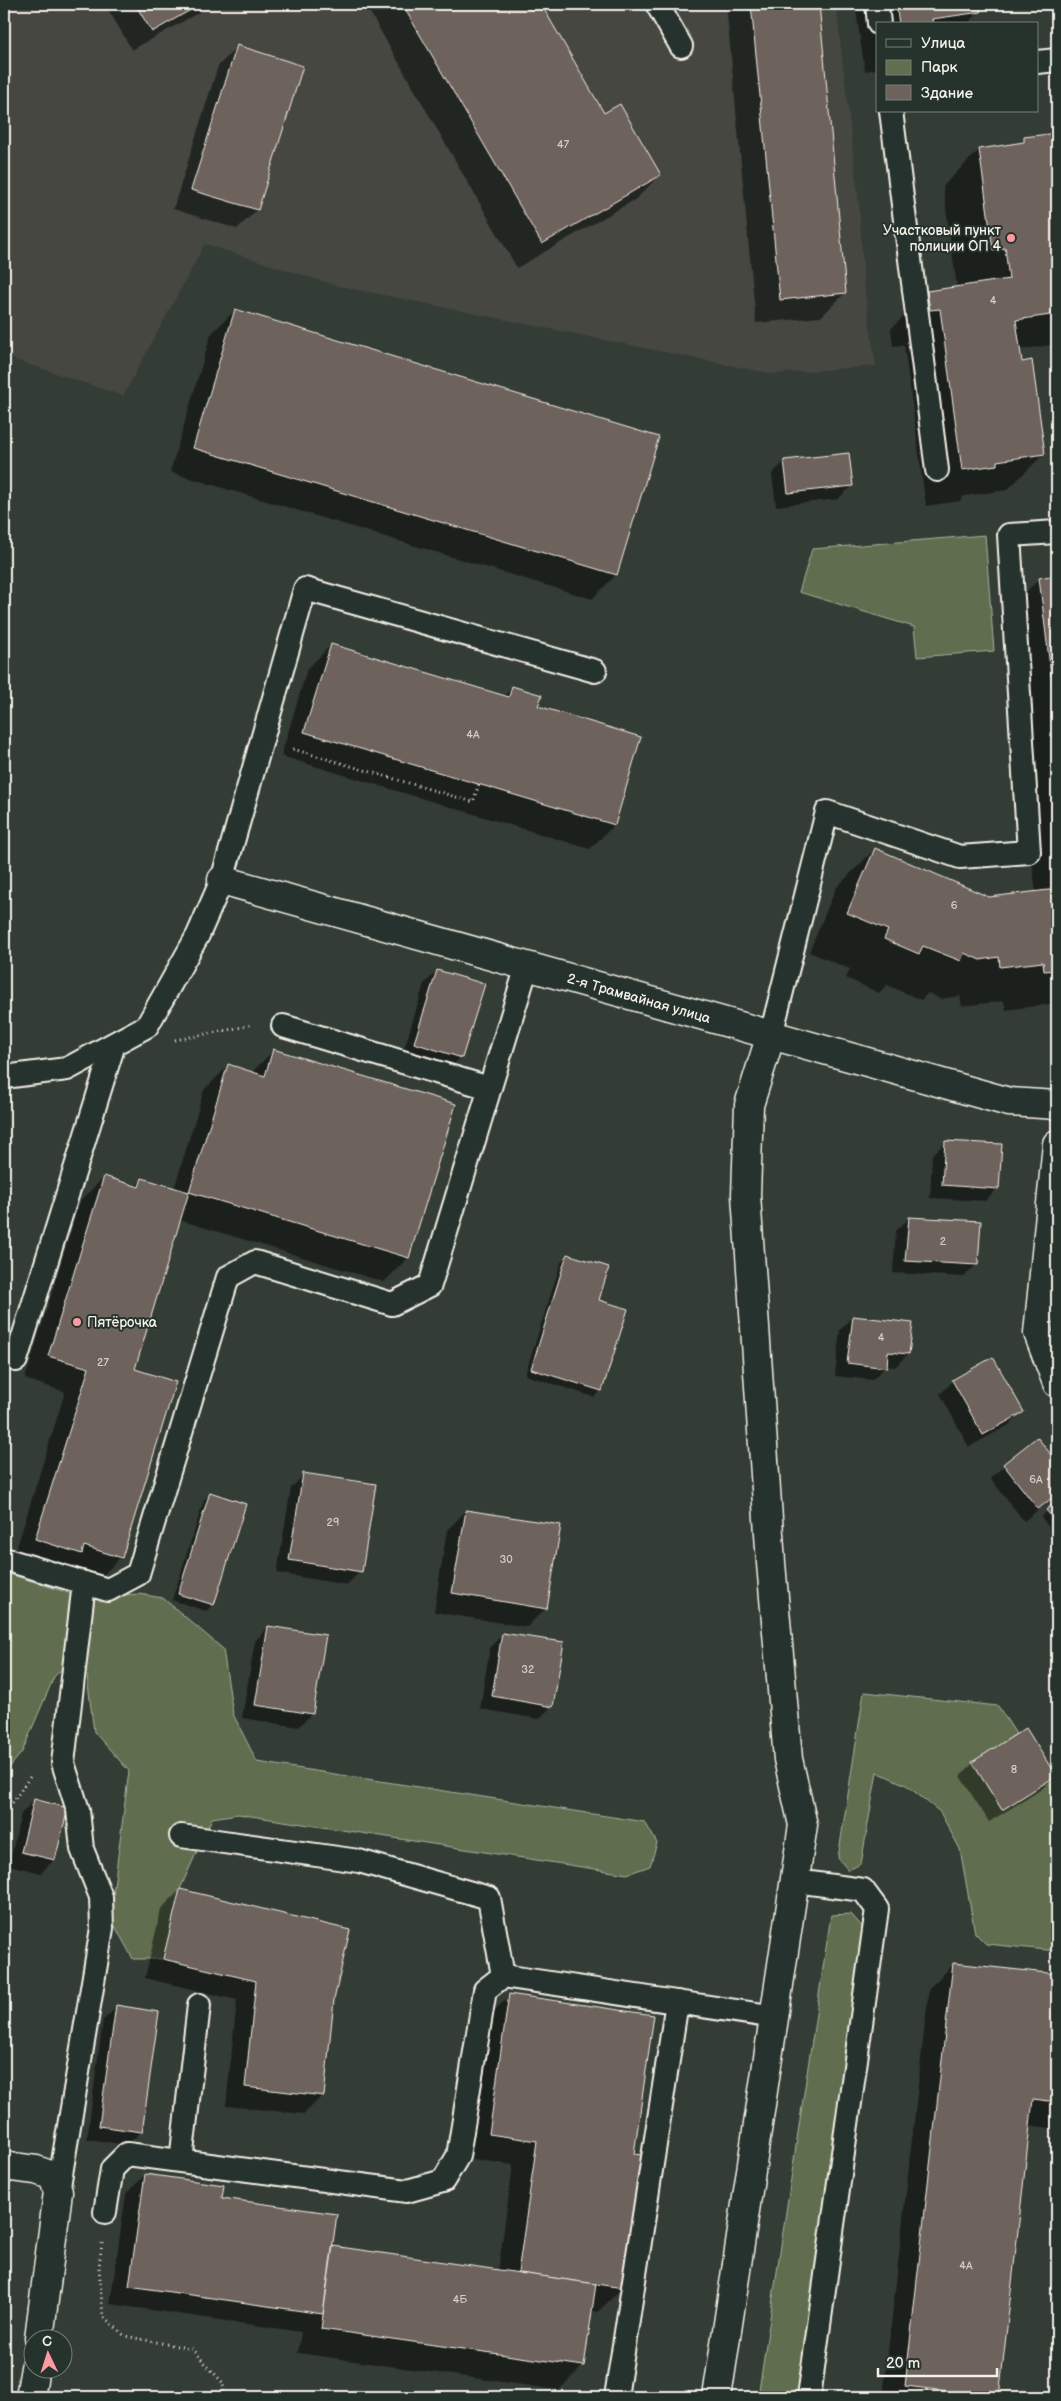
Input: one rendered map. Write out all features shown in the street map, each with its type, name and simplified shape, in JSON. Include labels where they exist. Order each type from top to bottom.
[{"type":"street","name":"2-я Трамвайная улица","points":[[222,880],[1008,1102],[1057,1105]]},
{"type":"street","points":[[717,2397],[804,1825],[788,1759],[746,1195],[748,1105],[771,1035]]},
{"type":"street","points":[[1057,1144],[1038,1333],[1057,1383]]},
{"type":"street","points":[[4,2166],[36,2170],[53,2176],[58,2192],[40,2328]]},
{"type":"street","points":[[30,2397],[33,2378]]},
{"type":"lane","points":[[656,4],[681,46]]},
{"type":"lane","points":[[877,4],[879,22]]},
{"type":"lane","points":[[1038,62],[1057,60]]},
{"type":"lane","points":[[891,112],[937,470]]},
{"type":"lane","points":[[771,1035],[826,812],[960,856],[1029,852],[1009,535],[1057,532]]},
{"type":"lane","points":[[4,1077],[67,1069],[147,1026],[198,935],[222,880],[305,589],[594,671]]},
{"type":"lane","points":[[4,1559],[108,1590],[138,1574],[228,1277],[255,1262],[392,1304],[430,1285],[526,966]]},
{"type":"lane","points":[[283,1026],[489,1088]]},
{"type":"lane","points":[[16,1360],[114,1044]]},
{"type":"lane","points":[[58,2192],[102,1928],[100,1897],[82,1849],[78,1810],[63,1763],[84,1583]]},
{"type":"lane","points":[[181,1836],[359,1861],[489,1898],[503,1976]]},
{"type":"lane","points":[[795,1881],[863,1890],[877,1909],[809,2397]]},
{"type":"lane","points":[[106,2212],[112,2169],[127,2154],[407,2191],[443,2181],[458,2156],[485,1990],[503,1976],[775,2017]]},
{"type":"lane","points":[[616,2397],[677,2002]]},
{"type":"lane","points":[[181,2161],[199,2005]]},
{"type":"path","points":[[262,740],[473,802],[479,784]]},
{"type":"path","points":[[168,1042],[255,1025],[283,1026]]},
{"type":"path","points":[[106,2212],[99,2267],[103,2316],[125,2336],[192,2349],[223,2384],[224,2397]]},
{"type":"shaded area","points":[[4,4],[836,4],[859,203],[864,285],[876,366],[772,374],[334,285],[205,244],[123,396],[4,356]]},
{"type":"green space","points":[[985,535],[994,651],[917,657],[914,627],[799,592],[812,549]]},
{"type":"green space","points":[[4,1572],[81,1597],[139,1594],[163,1598],[223,1649],[233,1714],[257,1762],[645,1822],[657,1843],[650,1866],[627,1874],[238,1814],[212,1818],[180,1889],[163,1959],[133,1959],[110,1917],[129,1771],[94,1732],[87,1676],[71,1659],[54,1677],[22,1752],[4,1774]]},
{"type":"green space","points":[[864,1692],[998,1706],[1016,1734],[972,1763],[1002,1810],[1048,1780],[1057,1794],[1057,1951],[986,1944],[975,1933],[960,1849],[940,1812],[906,1785],[877,1772],[861,1864],[848,1870],[838,1858]]},
{"type":"green space","points":[[851,1914],[865,1930],[797,2397],[758,2397],[831,1915]]},
{"type":"building","points":[[135,4],[201,4],[152,32]]},
{"type":"building","points":[[402,4],[541,4],[604,113],[620,104],[661,175],[542,244]]},
{"type":"building","points":[[751,4],[819,4],[846,293],[780,300]]},
{"type":"building","points":[[896,4],[979,4],[981,12],[932,19],[933,22],[899,22]]},
{"type":"building","points":[[237,45],[303,66],[258,210],[191,190]]},
{"type":"building","points":[[1057,133],[1057,314],[1016,320],[1022,362],[1032,360],[1045,454],[997,461],[997,465],[962,470],[940,309],[930,310],[927,291],[1009,279],[1005,248],[993,250],[979,149],[1024,142],[1024,137]]},
{"type":"building","points":[[235,309],[659,437],[617,575],[193,448]]},
{"type":"building","points":[[849,453],[853,486],[788,493],[784,460]]},
{"type":"building","points":[[1057,575],[1057,691],[1053,691],[1039,578]]},
{"type":"building","points":[[331,644],[509,697],[512,686],[542,695],[538,706],[641,737],[615,825],[304,732]]},
{"type":"building","points":[[875,848],[989,897],[1057,889],[1057,970],[1044,971],[1043,962],[1000,967],[999,957],[980,960],[964,953],[961,961],[923,946],[919,954],[884,939],[888,930],[847,913]]},
{"type":"building","points":[[437,970],[485,984],[462,1058],[414,1043]]},
{"type":"building","points":[[273,1049],[456,1104],[409,1258],[189,1192],[228,1064],[265,1076]]},
{"type":"building","points":[[945,1141],[1002,1144],[999,1189],[942,1185]]},
{"type":"building","points":[[104,1176],[139,1187],[142,1178],[189,1192],[135,1369],[176,1382],[122,1558],[84,1546],[82,1554],[35,1539],[89,1368],[48,1356]]},
{"type":"building","points":[[909,1217],[981,1221],[978,1265],[905,1261]]},
{"type":"building","points":[[567,1254],[609,1267],[599,1300],[628,1309],[602,1391],[531,1369]]},
{"type":"building","points":[[853,1316],[913,1323],[909,1354],[888,1352],[887,1368],[847,1363]]},
{"type":"building","points":[[993,1357],[1024,1412],[983,1435],[952,1380]]},
{"type":"building","points":[[1037,1437],[1057,1462],[1057,1494],[1038,1509],[1003,1464]]},
{"type":"building","points":[[303,1473],[376,1484],[362,1572],[289,1560]]},
{"type":"building","points":[[210,1492],[246,1504],[214,1605],[178,1594]]},
{"type":"building","points":[[1057,1501],[1057,1523],[1046,1510]]},
{"type":"building","points":[[466,1510],[561,1525],[547,1609],[452,1593]]},
{"type":"building","points":[[268,1626],[326,1635],[313,1714],[255,1705]]},
{"type":"building","points":[[502,1633],[564,1642],[553,1707],[492,1696]]},
{"type":"building","points":[[1026,1728],[1056,1776],[1002,1810],[972,1762]]},
{"type":"building","points":[[34,1799],[68,1808],[55,1860],[21,1852]]},
{"type":"building","points":[[180,1889],[350,1930],[334,2000],[324,2096],[245,2087],[256,1981],[163,1959]]},
{"type":"building","points":[[953,1963],[1057,1974],[1057,2102],[1033,2099],[999,2397],[905,2386]]},
{"type":"building","points":[[509,1994],[654,2015],[634,2154],[642,2155],[624,2288],[518,2273],[537,2141],[489,2134]]},
{"type":"building","points":[[116,2005],[159,2012],[142,2132],[99,2126]]},
{"type":"building","points":[[145,2174],[224,2185],[222,2198],[337,2214],[323,2314],[129,2286]]},
{"type":"building","points":[[333,2246],[596,2284],[584,2366],[321,2329]]},
{"type":"place","name":"Участковый пункт полиции ОП 4","points":[[1011,238]]},
{"type":"place","name":"Пятёрочка","points":[[77,1322]]}]
